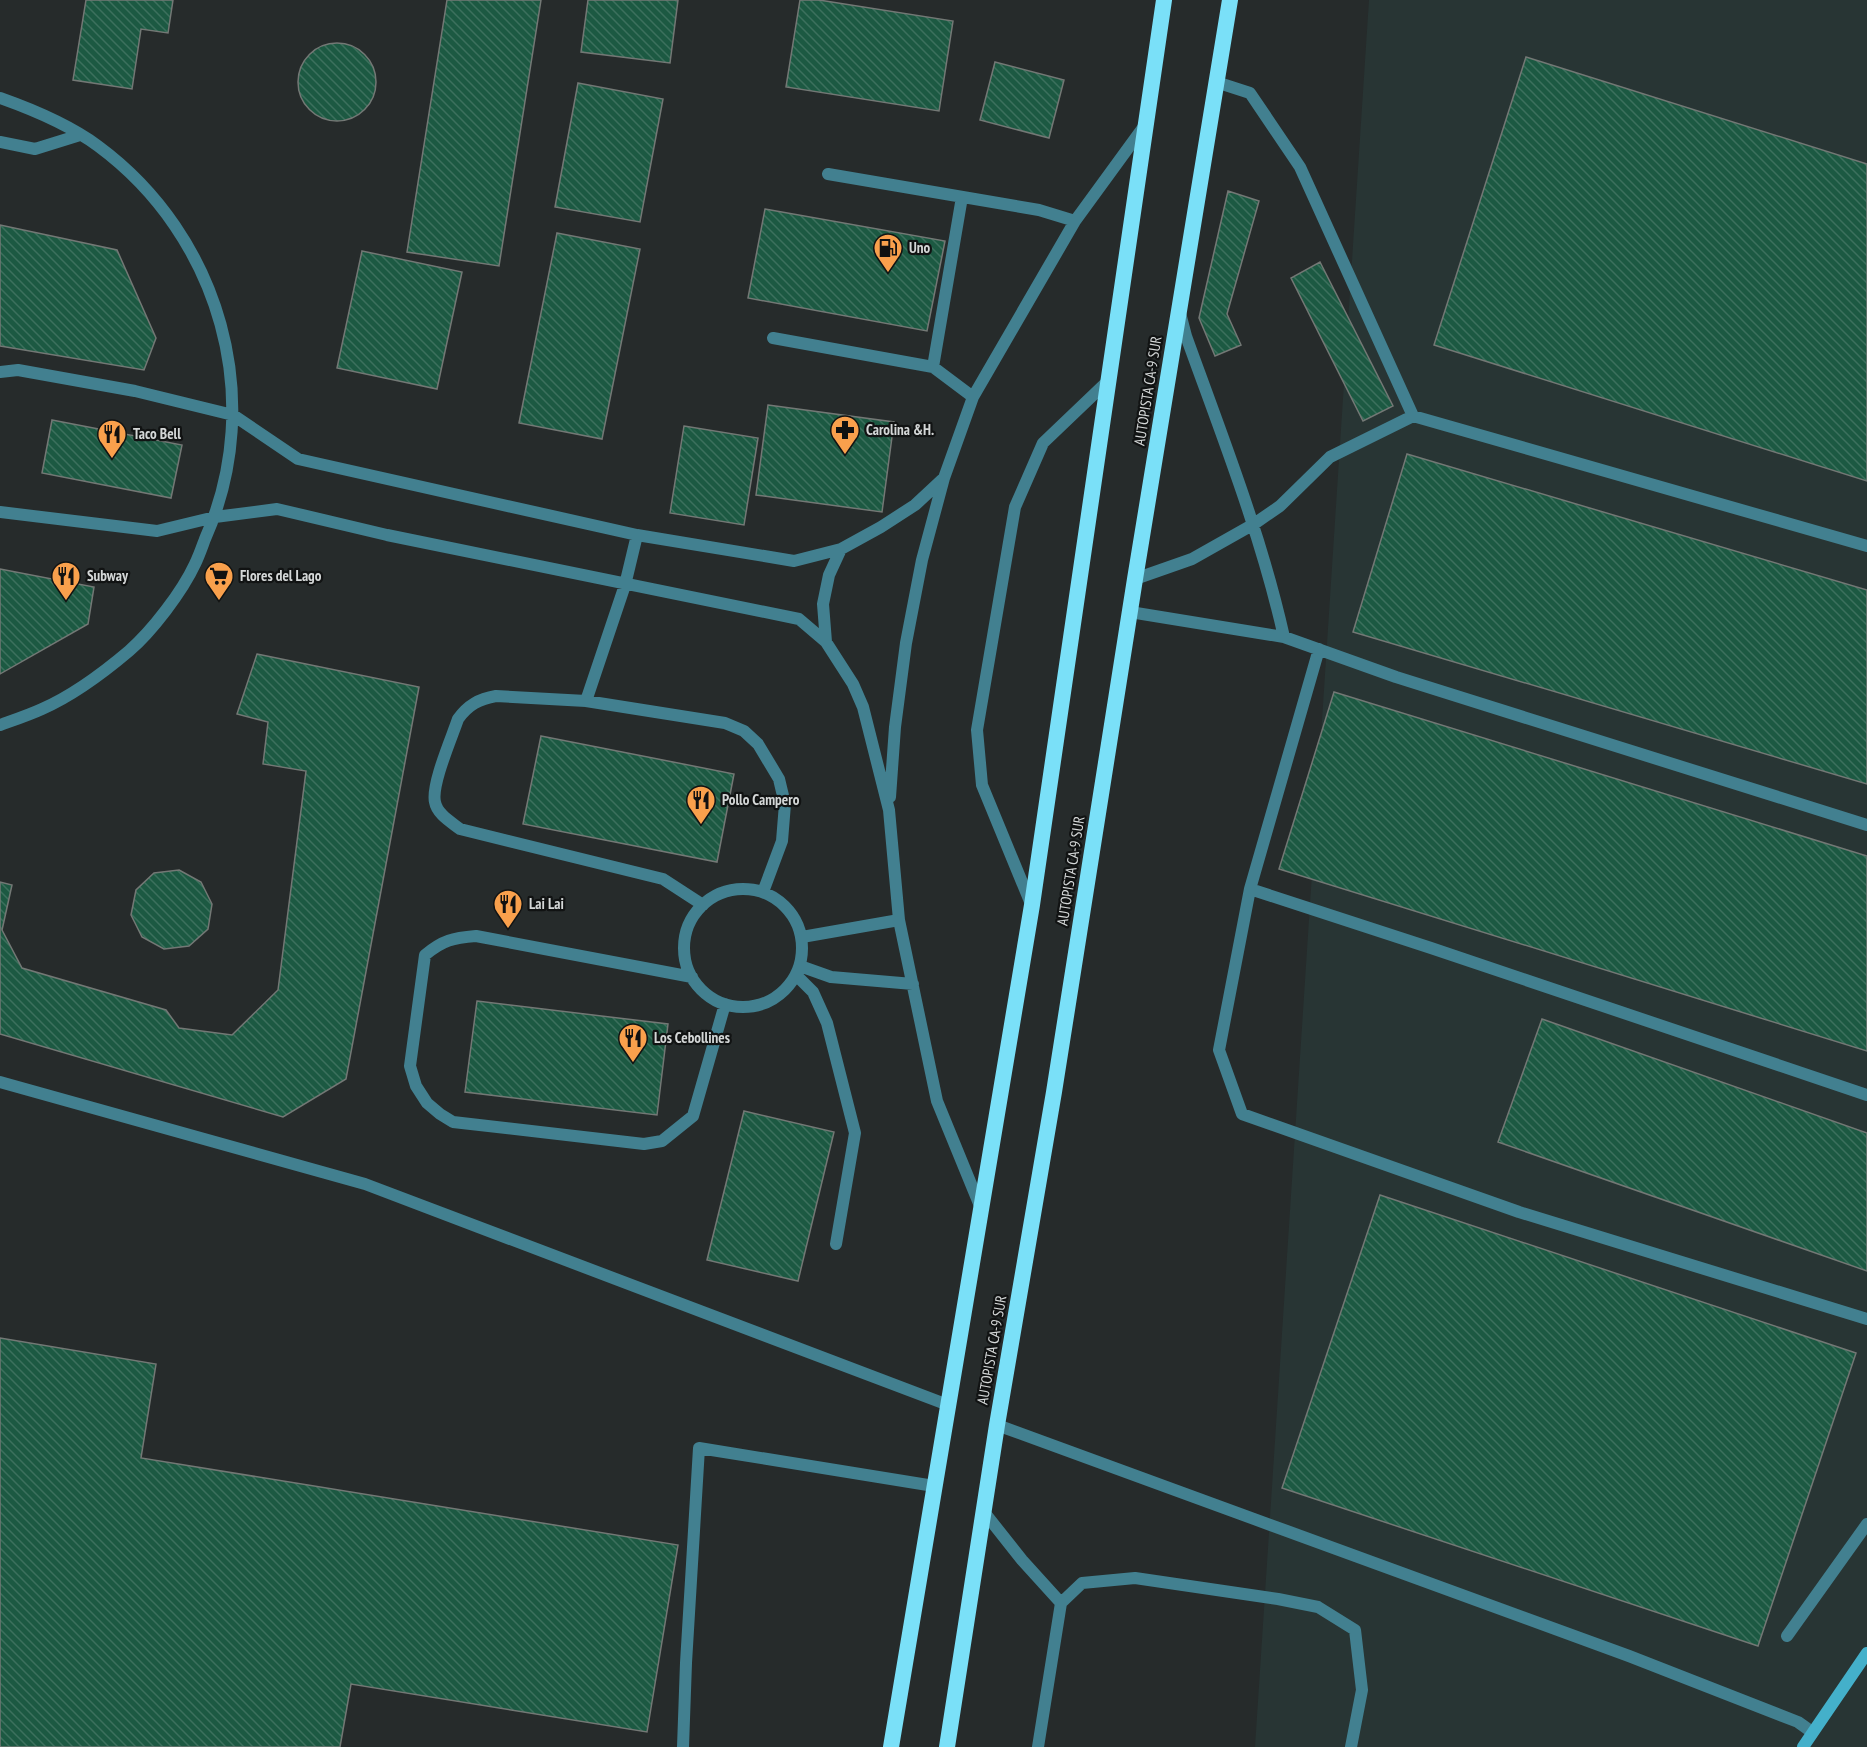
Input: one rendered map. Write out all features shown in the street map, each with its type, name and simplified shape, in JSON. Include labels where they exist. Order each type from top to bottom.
[{"type":"highway","points":[[891,1747],[1032,905],[1164,0]]},
{"type":"highway","name":"AUTOPISTA CA-9 SUR","points":[[947,1747],[997,1425],[1054,1092],[1230,0]]},
{"type":"main road","points":[[1803,1747],[1867,1653]]},
{"type":"street","points":[[1216,82],[1250,93],[1300,167],[1413,416]]},
{"type":"street","points":[[0,98],[43,113],[98,145],[144,186],[183,236],[211,292],[228,352],[233,415],[228,467],[215,517],[194,566],[166,610],[131,649],[80,687],[44,708],[0,725]]},
{"type":"street","points":[[980,1206],[937,1101],[898,920],[889,810],[895,727],[906,643],[922,560],[944,478],[973,397],[1074,221],[1147,123]]},
{"type":"street","points":[[0,142],[34,149],[80,135]]},
{"type":"street","points":[[828,174],[1039,210],[1074,221]]},
{"type":"street","points":[[933,367],[962,196]]},
{"type":"street","points":[[1179,308],[1186,336],[1254,524],[1275,594],[1284,637]]},
{"type":"street","points":[[773,338],[933,367],[973,397]]},
{"type":"street","points":[[0,372],[18,369],[135,392],[233,415],[298,459],[638,535],[794,561],[841,549],[882,528],[915,505],[944,478]]},
{"type":"street","points":[[1032,905],[982,785],[977,730],[1015,507],[1043,443],[1110,380]]},
{"type":"street","points":[[1135,579],[1192,559],[1254,524],[1280,506],[1330,456],[1413,416],[1867,546]]},
{"type":"street","points":[[0,512],[157,531],[215,517],[277,509],[387,536],[800,619],[826,642],[853,684],[863,707],[889,810]]},
{"type":"street","points":[[586,701],[625,585],[638,535]]},
{"type":"street","points":[[826,642],[823,604],[829,575],[841,549]]},
{"type":"street","points":[[1130,612],[1284,637],[1396,677],[1867,825]]},
{"type":"street","points":[[1319,649],[1250,889],[1219,1050],[1242,1114],[1519,1212],[1867,1319]]},
{"type":"street","points":[[703,905],[663,879],[460,829],[444,817],[435,803],[435,789],[458,719],[463,711],[483,698],[496,696],[586,701],[726,723],[744,731],[758,744],[779,779],[785,804],[782,841],[763,892]]},
{"type":"street","points":[[742,889],[763,892],[777,899],[789,909],[797,922],[802,937],[798,970],[786,988],[773,998],[758,1005],[725,1004],[706,994],[692,977],[685,959],[685,939],[691,920],[703,905],[721,893],[742,889]]},
{"type":"street","points":[[1250,889],[1867,1095]]},
{"type":"street","points":[[802,937],[898,920]]},
{"type":"street","points":[[692,977],[476,936],[455,938],[439,943],[425,955],[410,1066],[416,1086],[427,1103],[453,1122],[644,1144],[662,1141],[693,1116],[725,1004]]},
{"type":"street","points":[[798,970],[831,977],[913,984]]},
{"type":"street","points":[[798,970],[813,992],[827,1023],[855,1133],[836,1244]]},
{"type":"street","points":[[0,1082],[365,1184],[948,1405]]},
{"type":"street","points":[[997,1425],[1629,1656],[1798,1722],[1812,1732]]},
{"type":"street","points":[[683,1747],[699,1448],[934,1486]]},
{"type":"street","points":[[984,1512],[1022,1560],[1061,1603]]},
{"type":"street","points":[[1787,1636],[1867,1524]]},
{"type":"street","points":[[1038,1747],[1061,1603],[1082,1583],[1135,1578],[1318,1607],[1355,1630],[1362,1690],[1351,1747]]},
{"type":"shaded area","points":[[1369,0],[1867,0],[1867,1747],[1255,1747]]},
{"type":"building","points":[[86,0],[173,0],[168,33],[141,29],[132,89],[73,80]]},
{"type":"building","points":[[447,0],[541,0],[499,266],[407,252]]},
{"type":"building","points":[[588,0],[678,0],[670,63],[581,52]]},
{"type":"building","points":[[800,0],[819,0],[953,21],[939,111],[786,87]]},
{"type":"building","points":[[337,43],[352,46],[364,55],[373,67],[376,82],[373,97],[364,109],[352,118],[337,121],[322,118],[310,109],[301,97],[298,82],[301,67],[310,55],[322,46]]},
{"type":"building","points":[[1526,57],[1867,164],[1867,481],[1434,345]]},
{"type":"building","points":[[995,62],[1064,80],[1049,138],[980,120]]},
{"type":"building","points":[[578,83],[663,99],[640,222],[555,207]]},
{"type":"building","points":[[1228,191],[1259,201],[1227,314],[1241,345],[1215,356],[1199,318]]},
{"type":"building","points":[[765,209],[945,241],[927,331],[748,298]]},
{"type":"building","points":[[0,225],[117,250],[156,338],[144,370],[0,346]]},
{"type":"building","points":[[557,233],[640,249],[602,439],[519,423]]},
{"type":"building","points":[[362,251],[462,272],[437,389],[337,368]]},
{"type":"building","points":[[1320,262],[1393,406],[1363,421],[1291,278]]},
{"type":"building","points":[[768,405],[894,422],[882,512],[756,495]]},
{"type":"building","name":"Taco Bell","points":[[52,420],[182,445],[171,498],[42,473]]},
{"type":"building","points":[[684,426],[758,438],[744,525],[670,513]]},
{"type":"building","points":[[1407,454],[1867,590],[1867,784],[1353,632]]},
{"type":"building","points":[[0,569],[94,587],[88,624],[0,674]]},
{"type":"building","points":[[257,654],[419,687],[346,1079],[283,1117],[0,1034],[0,882],[12,885],[2,930],[22,968],[166,1010],[179,1028],[232,1035],[278,990],[306,771],[263,764],[268,722],[237,714]]},
{"type":"building","points":[[1334,692],[1867,856],[1867,1051],[1279,869]]},
{"type":"building","points":[[541,736],[734,774],[717,862],[523,824]]},
{"type":"building","points":[[179,870],[201,882],[212,904],[208,929],[189,946],[164,949],[142,937],[131,915],[136,890],[154,873]]},
{"type":"building","points":[[477,1001],[668,1024],[657,1115],[465,1092]]},
{"type":"building","points":[[1542,1019],[1867,1133],[1867,1271],[1498,1142]]},
{"type":"building","points":[[744,1111],[834,1132],[798,1281],[707,1260]]},
{"type":"building","points":[[1380,1195],[1856,1353],[1758,1646],[1282,1488]]},
{"type":"building","points":[[0,1338],[156,1364],[141,1458],[678,1545],[647,1732],[351,1684],[340,1747],[0,1747]]},
{"type":"place","name":"Uno","points":[[888,274]]},
{"type":"place","name":"Carolina &H.","points":[[845,456]]},
{"type":"place","name":"Taco Bell","points":[[112,460]]},
{"type":"place","name":"Subway","points":[[66,602]]},
{"type":"place","name":"Flores del Lago","points":[[219,602]]},
{"type":"place","name":"Pollo Campero","points":[[701,826]]},
{"type":"place","name":"Lai Lai","points":[[508,930]]},
{"type":"place","name":"Los Cebollines","points":[[633,1064]]}]
